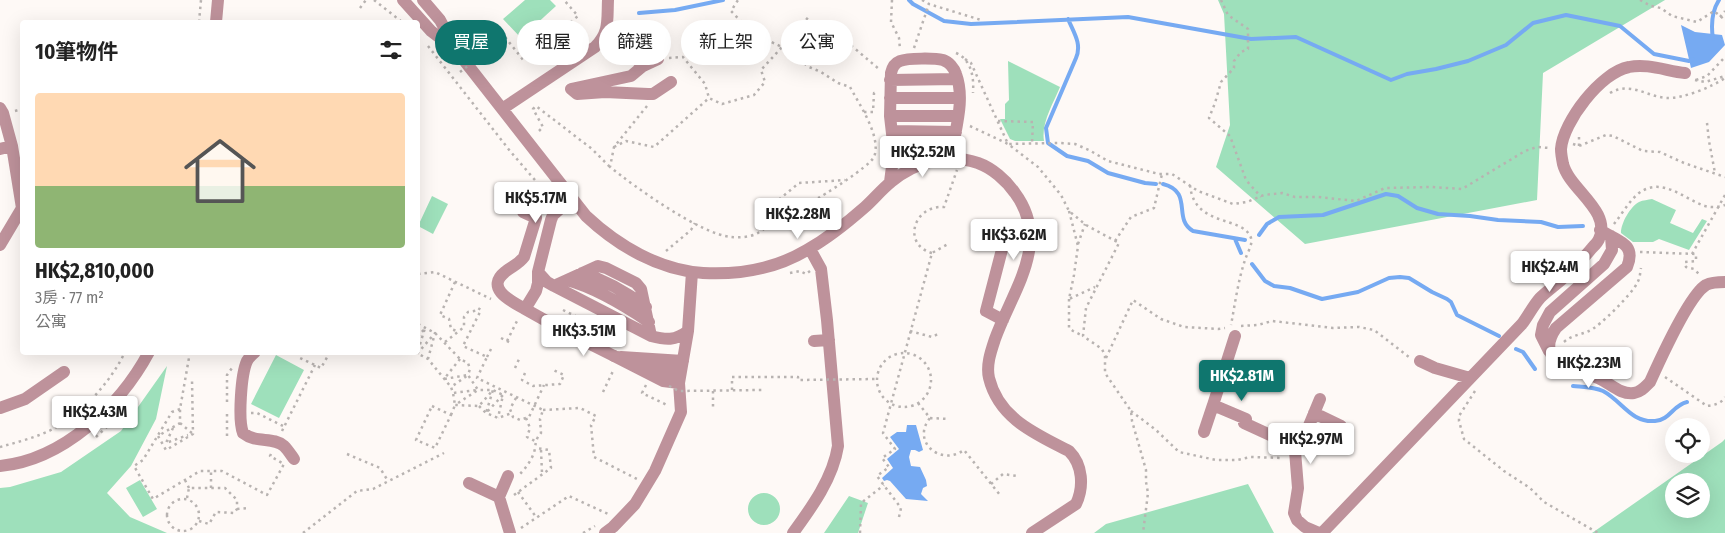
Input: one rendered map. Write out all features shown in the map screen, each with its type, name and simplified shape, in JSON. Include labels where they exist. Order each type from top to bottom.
[{"type":"street","points":[[403,0],[435,33]]},
{"type":"street","points":[[423,0],[440,20]]},
{"type":"street","points":[[607,20],[608,0]]},
{"type":"street","points":[[502,109],[599,43]]},
{"type":"street","points":[[890,182],[893,137],[890,116],[890,80],[891,70],[902,60],[944,60],[953,68],[958,79],[959,98],[951,159]]},
{"type":"street","points":[[468,65],[571,199],[598,228],[627,248],[656,262],[692,272],[726,273],[761,269],[779,264],[810,249],[851,219],[890,182],[916,166],[932,161],[951,159],[979,164],[1000,176],[1011,188],[1026,212],[1029,226],[1029,251],[1026,267],[1003,320],[990,357],[988,367],[989,379],[998,398],[1016,421],[1032,433],[1069,451],[1077,463],[1081,488],[1076,504],[1032,533]]},
{"type":"street","points":[[644,66],[631,76],[571,89],[577,94],[605,92],[653,94],[670,82]]},
{"type":"street","points":[[1690,76],[1636,66],[1619,70],[1601,83],[1577,112],[1564,137],[1561,149],[1563,167],[1575,187],[1590,201],[1612,250],[1604,264],[1550,312],[1546,318],[1541,335],[1552,355],[1560,364],[1586,373],[1625,392],[1634,393],[1644,389],[1650,382],[1681,320],[1699,291],[1715,282],[1725,282]]},
{"type":"street","points":[[890,80],[958,79]]},
{"type":"street","points":[[890,98],[959,98]]},
{"type":"street","points":[[0,108],[3,113],[6,148],[20,200]]},
{"type":"street","points":[[890,116],[958,116]]},
{"type":"street","points":[[893,137],[954,137]]},
{"type":"street","points":[[523,311],[536,291],[538,272],[551,220],[571,199]]},
{"type":"street","points":[[0,245],[20,211]]},
{"type":"street","points":[[523,212],[536,218],[524,257],[520,262],[503,273],[498,286],[504,297],[523,311],[566,332],[614,362],[635,367],[663,381],[678,375]]},
{"type":"street","points":[[1003,320],[986,311],[1005,238],[1015,230],[1029,226]]},
{"type":"street","points":[[1552,355],[1549,341],[1556,328],[1627,267],[1630,250],[1606,233]]},
{"type":"street","points":[[1320,400],[1296,458],[1298,488],[1295,518],[1305,527],[1320,533],[1473,382],[1522,324],[1539,299],[1560,281],[1606,233]]},
{"type":"street","points":[[793,533],[817,498],[837,450],[838,433],[821,269],[810,249]]},
{"type":"street","points":[[538,272],[547,282],[554,286],[651,336],[667,340],[680,337],[688,331]]},
{"type":"street","points":[[603,528],[613,527],[635,504],[655,471],[681,412],[678,375],[688,331],[692,272]]},
{"type":"street","points":[[554,286],[582,273],[604,282],[646,307],[651,336]]},
{"type":"street","points":[[567,280],[584,285],[633,311],[649,322]]},
{"type":"street","points":[[814,320],[827,320]]},
{"type":"street","points":[[1204,432],[1232,331]]},
{"type":"street","points":[[814,341],[829,340]]},
{"type":"street","points":[[0,466],[24,461],[44,453],[77,435],[108,409],[138,372],[147,355]]},
{"type":"street","points":[[252,355],[248,358],[244,370],[241,413],[243,433],[249,438],[277,442],[284,446],[294,459]]},
{"type":"street","points":[[1420,361],[1473,382]]},
{"type":"street","points":[[614,362],[678,375]]},
{"type":"street","points":[[0,408],[25,399],[64,372]]},
{"type":"street","points":[[1212,405],[1246,419],[1244,423],[1279,440],[1296,458]]},
{"type":"street","points":[[1314,413],[1341,426]]},
{"type":"street","points":[[513,477],[505,495],[516,530]]},
{"type":"street","points":[[469,483],[505,495]]},
{"type":"path","points":[[198,20],[201,0]]},
{"type":"path","points":[[360,8],[366,0]]},
{"type":"path","points":[[374,0],[399,20]]},
{"type":"path","points":[[507,40],[524,61],[578,16],[564,0]]},
{"type":"path","points":[[738,0],[731,11],[752,33],[781,46]]},
{"type":"path","points":[[922,0],[966,17],[981,20]]},
{"type":"path","points":[[1221,0],[1228,15],[1248,29],[1248,49],[1241,52],[1234,61],[1234,68],[1221,82],[1209,118],[1230,136],[1246,180],[1261,197]]},
{"type":"path","points":[[1640,0],[1651,6],[1661,8],[1672,16],[1697,22],[1702,20],[1708,13],[1714,11],[1725,20]]},
{"type":"path","points":[[914,49],[929,4]]},
{"type":"path","points":[[1720,17],[1725,11]]},
{"type":"path","points":[[424,42],[559,210]]},
{"type":"path","points":[[853,47],[880,70]]},
{"type":"path","points":[[671,58],[682,57],[705,84],[709,98],[722,104],[754,95],[765,82],[762,70],[781,49]]},
{"type":"path","points":[[1690,76],[1707,76],[1725,57]]},
{"type":"path","points":[[965,59],[971,63],[1008,144]]},
{"type":"path","points":[[460,72],[469,65]]},
{"type":"path","points":[[539,131],[543,127],[532,109],[536,106],[592,149],[631,184],[694,223],[724,236],[739,237],[757,234],[785,211],[813,201],[865,168],[874,158],[875,140],[864,112],[850,87],[838,83],[806,65]]},
{"type":"path","points":[[1690,76],[1705,82],[1725,77]]},
{"type":"path","points":[[1606,95],[1622,88],[1635,89],[1666,98],[1678,97],[1716,84],[1725,77]]},
{"type":"path","points":[[864,112],[873,112],[874,93],[878,93]]},
{"type":"path","points":[[610,167],[614,147],[648,105],[648,94]]},
{"type":"path","points":[[614,147],[626,141],[654,147],[709,98]]},
{"type":"path","points":[[998,121],[1033,122],[1032,144]]},
{"type":"path","points":[[1707,123],[1715,173]]},
{"type":"path","points":[[970,127],[1008,144],[1038,167],[1061,195],[1069,211],[1078,246]]},
{"type":"path","points":[[1579,146],[1580,129]]},
{"type":"path","points":[[1573,140],[1573,144],[1579,146],[1606,135],[1613,136],[1643,151],[1660,152],[1684,163],[1725,177]]},
{"type":"path","points":[[1008,144],[1075,144],[1108,161],[1162,174],[1172,174],[1212,197],[1233,204],[1282,193],[1356,201],[1385,188],[1431,187],[1462,189],[1525,152],[1537,147],[1561,149]]},
{"type":"path","points":[[1115,241],[1130,218],[1154,208],[1162,174]]},
{"type":"path","points":[[932,253],[923,250],[919,246],[914,236],[914,226],[920,216],[928,209],[944,207],[955,175]]},
{"type":"path","points":[[769,224],[776,202],[799,183],[845,180]]},
{"type":"path","points":[[1190,185],[1191,194],[1195,202],[1205,213],[1239,227],[1251,239],[1232,331]]},
{"type":"path","points":[[1606,233],[1632,200],[1646,189],[1663,187],[1672,189],[1704,205],[1725,205]]},
{"type":"path","points":[[1692,254],[1725,195]]},
{"type":"path","points":[[1069,211],[1085,224],[1119,243],[1086,308],[1083,336]]},
{"type":"path","points":[[666,251],[691,230],[694,223]]},
{"type":"path","points":[[1085,224],[1078,246],[1069,299],[1069,328],[1102,349],[1105,360],[1105,373],[1131,411],[1156,430],[1179,452],[1216,460],[1237,460],[1251,457],[1296,458]]},
{"type":"path","points":[[900,517],[901,508],[877,476],[889,467],[882,458],[895,449],[882,433],[932,253],[948,244]]},
{"type":"path","points":[[1639,257],[1636,252],[1696,254],[1696,261],[1685,262],[1686,268],[1694,268],[1703,277]]},
{"type":"path","points":[[1552,355],[1569,337],[1590,331],[1636,286],[1640,274],[1640,262]]},
{"type":"path","points":[[456,282],[440,315],[449,319],[451,329],[458,330]]},
{"type":"path","points":[[1069,299],[1097,286]]},
{"type":"path","points":[[1105,360],[1133,300],[1162,319],[1184,327],[1232,331],[1272,321],[1333,328],[1359,326],[1374,330],[1410,358],[1420,361]]},
{"type":"path","points":[[445,342],[465,325],[465,314],[478,308],[481,310],[463,346],[487,357]]},
{"type":"path","points":[[563,310],[602,329],[604,344]]},
{"type":"path","points":[[507,341],[523,311]]},
{"type":"path","points":[[420,325],[435,333],[460,359],[466,360],[470,365],[468,375],[452,387]]},
{"type":"path","points":[[420,334],[425,328]]},
{"type":"path","points":[[420,342],[425,328]]},
{"type":"path","points":[[910,331],[932,337],[940,333]]},
{"type":"path","points":[[420,349],[435,333]]},
{"type":"path","points":[[428,359],[435,333]]},
{"type":"path","points":[[501,338],[511,343]]},
{"type":"path","points":[[491,350],[477,378],[504,393]]},
{"type":"path","points":[[904,352],[924,360],[931,372],[931,387],[924,399],[904,407],[891,403],[880,393],[877,379],[882,363],[896,354],[904,352]]},
{"type":"path","points":[[0,447],[54,429],[71,418],[102,387],[118,366],[124,355]]},
{"type":"path","points":[[189,355],[180,408],[180,423],[193,434]]},
{"type":"path","points":[[299,355],[300,358],[322,368],[328,355]]},
{"type":"path","points":[[420,355],[428,359],[452,387],[456,405]]},
{"type":"path","points":[[515,368],[520,358]]},
{"type":"path","points":[[444,379],[460,359]]},
{"type":"path","points":[[603,392],[614,362]]},
{"type":"path","points":[[180,408],[172,412],[143,460],[134,466],[153,498],[200,471],[222,471],[266,495],[284,464],[270,456],[315,366]]},
{"type":"path","points":[[525,373],[522,380],[533,386],[560,384],[564,375],[551,369]]},
{"type":"path","points":[[1655,372],[1707,406],[1723,401],[1725,397]]},
{"type":"path","points":[[444,379],[468,375]]},
{"type":"path","points":[[468,375],[478,390]]},
{"type":"path","points":[[678,375],[679,391],[762,390]]},
{"type":"path","points":[[732,390],[732,376],[798,376],[798,380],[877,379]]},
{"type":"path","points":[[192,380],[193,434]]},
{"type":"path","points":[[1473,382],[1474,394],[1459,416],[1464,439],[1504,472],[1530,488],[1544,502],[1598,533]]},
{"type":"path","points":[[647,383],[642,393],[671,407],[668,413]]},
{"type":"path","points":[[516,397],[510,408],[513,417],[520,420],[528,417],[544,385]]},
{"type":"path","points":[[450,415],[432,406],[416,440],[435,448],[456,405],[478,390]]},
{"type":"path","points":[[479,406],[493,390]]},
{"type":"path","points":[[486,413],[493,390]]},
{"type":"path","points":[[453,393],[493,390],[516,397],[543,410],[580,408],[596,416],[591,425],[594,457],[637,479]]},
{"type":"path","points":[[713,391],[713,407]]},
{"type":"path","points":[[486,413],[504,393]]},
{"type":"path","points":[[498,418],[504,393]]},
{"type":"path","points":[[918,403],[930,418],[949,419]]},
{"type":"path","points":[[456,405],[479,406],[486,413],[498,418],[512,413]]},
{"type":"path","points":[[513,477],[525,470],[535,448],[535,441],[541,433],[540,419],[543,410]]},
{"type":"path","points":[[1131,411],[1146,470],[1148,493],[1143,533]]},
{"type":"path","points":[[227,413],[257,413],[285,426]]},
{"type":"path","points":[[526,418],[530,428],[527,437],[535,441]]},
{"type":"path","points":[[930,418],[926,422],[923,434],[931,450],[947,456],[953,456],[964,450],[1000,495]]},
{"type":"path","points":[[158,436],[180,423]]},
{"type":"path","points":[[174,426],[166,442],[193,434]]},
{"type":"path","points":[[158,436],[166,450],[193,434]]},
{"type":"path","points":[[505,495],[511,497],[551,468],[548,450],[535,448]]},
{"type":"path","points":[[540,450],[542,474]]},
{"type":"path","points":[[303,533],[357,491],[373,489],[444,453]]},
{"type":"path","points":[[347,454],[380,468],[388,481]]},
{"type":"path","points":[[211,471],[211,488]]},
{"type":"path","points":[[634,485],[641,472]]},
{"type":"path","points":[[991,484],[1003,474],[1017,476]]},
{"type":"path","points":[[185,480],[189,488],[187,498]]},
{"type":"path","points":[[860,533],[861,503],[884,485]]},
{"type":"path","points":[[189,488],[225,488],[237,500],[237,508],[234,513],[216,512],[209,524],[199,521]]},
{"type":"path","points":[[518,492],[536,518]]},
{"type":"path","points":[[516,530],[570,496],[610,514],[606,519]]},
{"type":"path","points":[[187,498],[196,503],[200,511],[199,521],[193,528],[184,532],[175,529],[168,522],[166,513],[170,504],[178,499],[187,498]]},
{"type":"path","points":[[237,508],[249,508]]},
{"type":"path","points":[[516,530],[518,520]]},
{"type":"path","points":[[584,533],[603,528]]},
{"type":"path","points":[[516,530],[523,533]]},
{"type":"green space","points":[[525,0],[550,0],[556,6],[541,20],[517,20],[517,34],[507,23],[507,20],[503,19]]},
{"type":"green space","points":[[1218,0],[1665,0],[1543,73],[1537,200],[1305,244],[1216,167],[1230,125],[1224,14]]},
{"type":"green space","points":[[1008,61],[1060,87],[1046,120],[1044,141],[1015,141],[1010,139],[1000,119],[1005,119],[1005,104],[1009,100]]},
{"type":"green space","points":[[432,196],[448,204],[433,234],[420,227],[420,222]]},
{"type":"green space","points":[[1652,199],[1676,210],[1670,223],[1693,233],[1702,219],[1707,221],[1689,250],[1659,239],[1653,242],[1633,242],[1621,233],[1624,220],[1629,211],[1639,202]]},
{"type":"green space","points":[[276,355],[304,370],[279,418],[251,404]]},
{"type":"green space","points":[[167,366],[156,419],[131,466],[107,493],[130,517],[167,533],[0,533],[0,488],[10,487],[61,472],[121,431]]},
{"type":"green space","points":[[1725,439],[1725,533],[1592,533],[1665,482],[1665,518],[1710,518],[1710,473],[1678,473],[1692,463],[1710,463],[1710,450]]},
{"type":"green space","points":[[140,480],[157,509],[143,517],[126,488]]},
{"type":"green space","points":[[1248,484],[1274,533],[1094,533],[1106,524]]},
{"type":"green space","points":[[764,493],[776,497],[780,509],[776,521],[764,525],[752,521],[748,509],[752,497]]},
{"type":"green space","points":[[849,496],[868,503],[858,533],[824,533]]},
{"type":"water","points":[[1681,25],[1695,32],[1722,35],[1725,45],[1709,62],[1691,68]]},
{"type":"water","points":[[907,425],[916,425],[923,450],[919,452],[911,450],[909,457],[911,466],[920,467],[926,480],[927,486],[923,488],[921,494],[928,501],[906,499],[890,481],[884,481],[882,478],[893,468],[887,459],[899,449],[890,437],[897,432],[906,432]]},
{"type":"waterway","points":[[639,13],[675,10],[723,0]]},
{"type":"waterway","points":[[909,0],[944,21],[971,24],[1128,17],[1251,39],[1296,37],[1391,80],[1407,74],[1468,61],[1506,45],[1533,23],[1566,15],[1620,26],[1654,54],[1689,61],[1693,59]]},
{"type":"waterway","points":[[1713,39],[1713,19],[1719,0]]},
{"type":"waterway","points":[[1068,19],[1077,38],[1078,53],[1046,128],[1048,143],[1067,156],[1088,161],[1108,173],[1156,184]]},
{"type":"waterway","points":[[1163,184],[1178,193],[1181,199],[1184,220],[1193,231],[1245,240]]},
{"type":"waterway","points":[[1259,235],[1267,224],[1279,217],[1323,215],[1386,194],[1398,196],[1417,208],[1438,214],[1541,222],[1558,227],[1583,226]]},
{"type":"waterway","points":[[1235,239],[1241,253]]},
{"type":"waterway","points":[[1252,264],[1265,281],[1274,286],[1290,288],[1322,299],[1358,292],[1389,278],[1409,278],[1451,302],[1457,315],[1499,336]]},
{"type":"waterway","points":[[1516,349],[1523,352],[1535,369]]},
{"type":"waterway","points":[[1573,386],[1603,391],[1633,415],[1647,421],[1660,420],[1678,406],[1687,402]]}]
